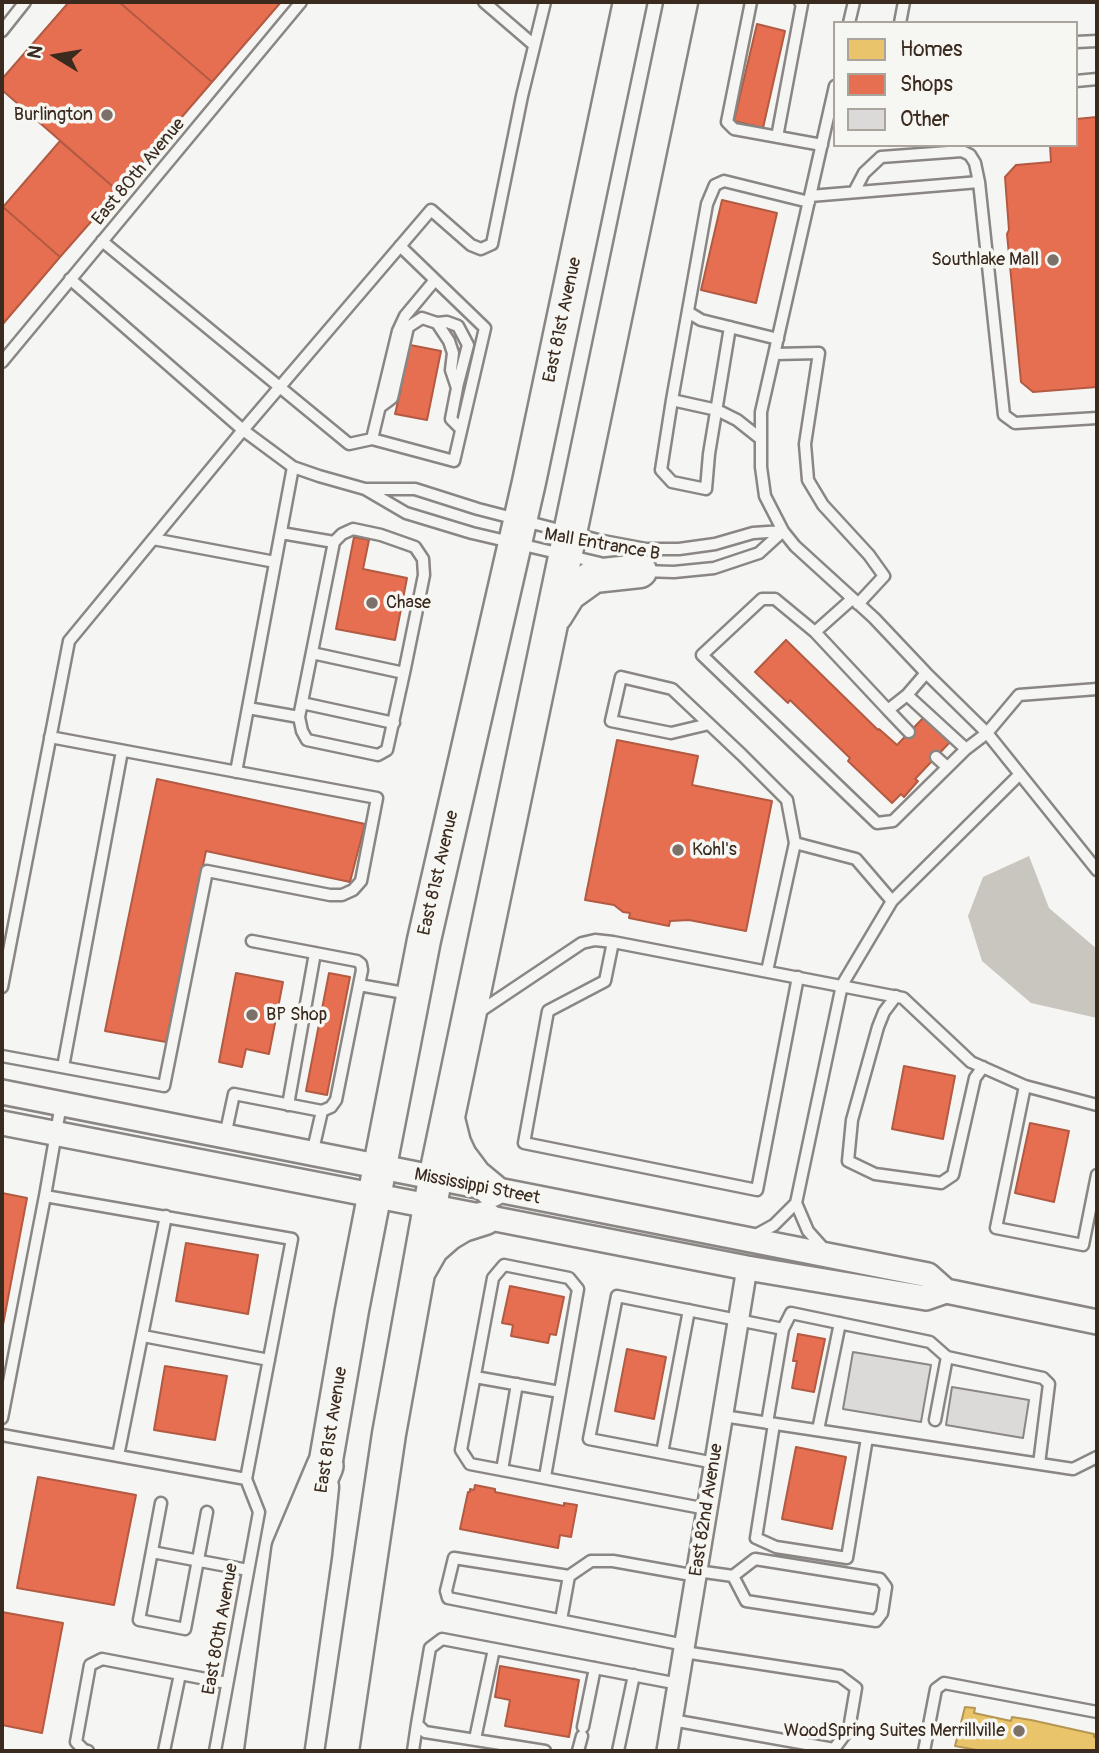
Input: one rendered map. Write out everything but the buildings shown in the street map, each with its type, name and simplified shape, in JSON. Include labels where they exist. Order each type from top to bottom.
[{"type":"highway","name":"East 81st Avenue","points":[[325,1465],[414,994],[517,532],[630,2]]},
{"type":"highway","points":[[342,1751],[385,1460],[433,1193],[681,2]]},
{"type":"highway","points":[[553,619],[569,594],[594,576],[640,571]]},
{"type":"highway","points":[[418,1273],[432,1248],[489,1204],[475,1176],[460,1156],[448,1119]]},
{"type":"highway","points":[[263,1742],[290,1549],[325,1465]]},
{"type":"main road","name":"East 81st Avenue","points":[[288,1751],[314,1567],[325,1465]]},
{"type":"street","name":"Mississippi Street","points":[[2,1092],[312,1154],[377,1182]]},
{"type":"street","name":"Mississippi Street","points":[[2,1123],[56,1134],[377,1182],[489,1204],[747,1268],[926,1298],[946,1291]]},
{"type":"street","name":"Mississippi Street","points":[[489,1204],[748,1240],[830,1255],[928,1275],[946,1291],[1097,1322]]},
{"type":"street","name":"East 82nd Avenue","points":[[667,1751],[747,1268]]},
{"type":"lane","points":[[2,31],[25,2]]},
{"type":"lane","name":"East 80th Avenue","points":[[2,362],[301,2]]},
{"type":"lane","points":[[484,2],[534,45]]},
{"type":"lane","points":[[2,987],[69,641],[243,430],[431,210],[471,245],[481,249],[492,244],[545,2]]},
{"type":"lane","points":[[751,2],[727,122],[734,128],[821,145]]},
{"type":"lane","points":[[777,137],[802,5],[800,2]]},
{"type":"lane","points":[[849,21],[854,2]]},
{"type":"lane","points":[[900,21],[905,2]]},
{"type":"lane","points":[[1078,42],[1097,41]]},
{"type":"lane","points":[[1078,81],[1097,79]]},
{"type":"lane","points":[[833,99],[761,412],[761,467],[765,496],[794,546],[855,601],[987,733],[1097,870]]},
{"type":"lane","points":[[854,192],[864,173],[881,157],[962,152],[970,155],[975,163],[979,182],[1004,415],[1015,423],[1097,418]]},
{"type":"lane","points":[[730,327],[709,454],[706,489],[672,482],[661,471],[707,204],[715,185],[724,181],[809,199],[854,192],[979,182]]},
{"type":"lane","points":[[102,241],[349,444],[372,439],[454,461],[485,328],[400,246]]},
{"type":"lane","name":"Mall Entrance B","points":[[70,279],[243,430],[293,467],[365,489],[406,513],[517,532],[568,545],[640,571],[674,572],[714,568],[759,553],[783,531]]},
{"type":"lane","points":[[372,439],[398,331],[405,316],[435,280]]},
{"type":"lane","points":[[688,312],[701,320],[778,339]]},
{"type":"lane","points":[[380,407],[391,398],[408,327],[422,318],[447,323],[458,326],[468,345],[451,419],[461,429]]},
{"type":"lane","points":[[437,323],[449,341],[457,388]]},
{"type":"lane","points":[[775,354],[819,354],[805,444],[808,480],[823,505],[869,555],[884,576],[815,632]]},
{"type":"lane","points":[[672,400],[717,410],[737,420],[761,439]]},
{"type":"lane","points":[[236,772],[293,467]]},
{"type":"lane","name":"Mall Entrance B","points":[[365,489],[415,489],[517,532],[568,545],[679,549],[715,544],[752,533],[783,531]]},
{"type":"lane","points":[[353,529],[415,547],[422,559],[424,575],[387,750],[378,755],[307,740],[299,717],[312,653],[334,542],[353,529]]},
{"type":"lane","points":[[281,533],[334,542]]},
{"type":"lane","points":[[153,539],[275,562]]},
{"type":"lane","points":[[909,733],[815,632],[775,600],[762,599],[702,654],[877,823],[893,821],[966,749],[987,733],[1018,695],[1097,689]]},
{"type":"lane","points":[[312,653],[404,673]]},
{"type":"lane","points":[[888,710],[908,695],[926,673]]},
{"type":"lane","points":[[709,724],[671,733],[611,721],[621,677],[672,689],[709,724],[787,800],[795,843],[767,971]]},
{"type":"lane","points":[[908,695],[966,749]]},
{"type":"lane","points":[[302,703],[394,723]]},
{"type":"lane","points":[[248,708],[299,717]]},
{"type":"lane","points":[[2,1056],[164,1086],[207,871],[330,895],[342,895],[353,890],[361,881],[377,798],[50,737]]},
{"type":"lane","points":[[63,1067],[122,751]]},
{"type":"lane","points":[[936,757],[947,767]]},
{"type":"lane","points":[[748,1240],[774,1225],[796,1203],[842,985],[892,901],[1020,774]]},
{"type":"lane","points":[[795,843],[856,859],[892,901]]},
{"type":"lane","points":[[469,1019],[582,943],[595,940],[613,942],[902,998],[971,1062],[1025,1086],[1097,1105]]},
{"type":"lane","points":[[225,1136],[233,1094],[322,1111],[331,1107],[336,1100],[362,970],[357,961],[253,941]]},
{"type":"lane","points":[[613,942],[605,981],[548,1011],[524,1143],[757,1191],[798,977]]},
{"type":"lane","points":[[288,1105],[315,953]]},
{"type":"lane","points":[[359,985],[414,994]]},
{"type":"lane","points":[[896,996],[884,1012],[874,1040],[852,1120],[848,1161],[875,1174],[941,1183],[953,1175],[975,1079],[983,1068]]},
{"type":"lane","points":[[1025,1086],[996,1228],[1083,1245],[1097,1175]]},
{"type":"lane","points":[[2,1418],[61,1104]]},
{"type":"lane","points":[[312,1154],[322,1111]]},
{"type":"lane","points":[[2,1435],[246,1479],[292,1239],[45,1196]]},
{"type":"lane","points":[[796,1203],[808,1231],[830,1255]]},
{"type":"lane","points":[[118,1456],[166,1216]]},
{"type":"lane","points":[[545,1477],[578,1289],[569,1278],[504,1265],[493,1278],[461,1450],[470,1464],[707,1509]]},
{"type":"lane","points":[[715,1464],[589,1439],[617,1296],[783,1329]]},
{"type":"lane","points":[[662,1453],[689,1310]]},
{"type":"lane","points":[[867,1438],[847,1558],[776,1547],[756,1538],[783,1329],[791,1314],[930,1342],[947,1357],[1043,1378],[1049,1384],[1039,1464]]},
{"type":"lane","points":[[818,1430],[840,1323]]},
{"type":"lane","points":[[143,1336],[269,1360]]},
{"type":"lane","points":[[935,1420],[947,1357]]},
{"type":"lane","points":[[475,1377],[560,1392]]},
{"type":"lane","points":[[502,1470],[517,1384]]},
{"type":"lane","points":[[723,1416],[1073,1469],[1097,1457]]},
{"type":"lane","name":"East 80th Avenue","points":[[215,1751],[259,1512],[246,1479]]},
{"type":"lane","points":[[161,1503],[139,1620],[185,1629],[207,1512]]},
{"type":"lane","points":[[152,1552],[248,1570]]},
{"type":"lane","points":[[569,1577],[454,1558],[446,1591],[448,1598],[684,1648],[840,1676],[856,1688],[849,1729],[834,1749],[673,1720]]},
{"type":"lane","points":[[561,1620],[569,1577],[591,1561],[612,1561],[733,1576],[755,1559],[880,1579],[886,1587],[882,1613],[876,1622],[746,1601],[733,1576]]},
{"type":"lane","points":[[413,1751],[430,1648],[442,1639],[678,1684]]},
{"type":"lane","points":[[475,1740],[494,1649]]},
{"type":"lane","points":[[88,1751],[76,1742],[90,1665],[102,1659],[227,1683]]},
{"type":"lane","points":[[578,1751],[595,1668]]},
{"type":"lane","points":[[164,1751],[180,1674]]},
{"type":"lane","points":[[618,1751],[634,1675]]},
{"type":"lane","points":[[924,1751],[936,1689],[944,1683],[1097,1712]]},
{"type":"lane","points":[[417,1724],[425,1732],[545,1751]]},
{"type":"shaded area","points":[[1029,856],[1049,908],[1097,949],[1097,1018],[1031,1003],[982,961],[968,916],[983,877]]},
{"type":"place","name":"Burlington","points":[[107,115]]},
{"type":"place","name":"Southlake Mall","points":[[1053,260]]},
{"type":"place","name":"Chase","points":[[372,603]]},
{"type":"place","name":"Kohl's","points":[[678,850]]},
{"type":"place","name":"BP Shop","points":[[252,1015]]},
{"type":"place","name":"WoodSpring Suites Merrillville","points":[[1019,1731]]}]
